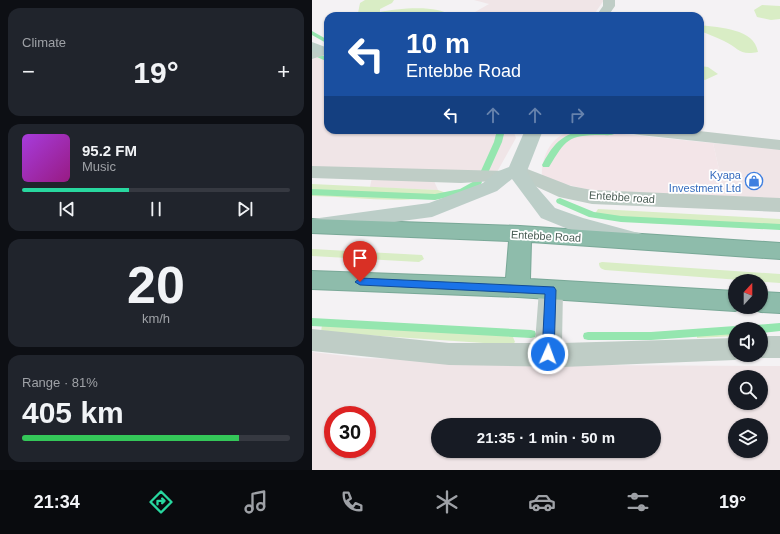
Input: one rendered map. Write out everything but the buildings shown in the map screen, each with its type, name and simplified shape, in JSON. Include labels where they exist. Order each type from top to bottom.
[{"type":"highway","name":"Entebbe Road","points":[[312,226],[520,234],[780,251]]},
{"type":"highway","points":[[518,288],[520,234]]},
{"type":"highway","points":[[312,280],[518,288],[728,301]]},
{"type":"highway","points":[[768,302],[780,303]]},
{"type":"street","points":[[605,12],[609,6],[610,0]]},
{"type":"street","points":[[312,226],[432,210],[490,187],[510,173],[532,134]]},
{"type":"street","points":[[677,134],[780,145]]},
{"type":"street","points":[[312,172],[461,177],[510,173],[528,189],[548,214],[576,224],[642,242]]},
{"type":"street","name":"Entebbe road","points":[[510,173],[566,192],[592,197],[780,205]]},
{"type":"street","points":[[548,354],[551,290]]},
{"type":"street","points":[[312,340],[449,354],[548,354],[728,349]]},
{"type":"street","points":[[768,347],[780,347]]},
{"type":"shaded area","points":[[474,0],[604,0],[596,12],[475,12],[489,4]]},
{"type":"shaded area","points":[[324,55],[324,134],[514,134],[516,138],[497,172],[312,168],[312,59]]},
{"type":"shaded area","points":[[713,143],[780,149],[780,199],[725,196]]},
{"type":"shaded area","points":[[372,177],[434,181],[438,190],[370,187]]},
{"type":"shaded area","points":[[312,352],[363,358],[585,365],[780,366],[780,470],[312,470]]},
{"type":"green space","points":[[365,0],[394,0],[392,3],[380,9],[380,12],[358,12],[360,3]]},
{"type":"green space","points":[[762,5],[780,6],[780,19],[771,20],[757,17],[754,10]]},
{"type":"green space","points":[[417,8],[445,12],[380,12]]},
{"type":"green space","points":[[704,26],[726,29],[743,34],[750,38],[755,44],[758,52],[747,53],[740,51],[704,33]]},
{"type":"green space","points":[[704,66],[708,67],[718,74],[705,80]]},
{"type":"green space","points":[[312,184],[438,190],[449,194],[398,200],[312,196]]},
{"type":"green space","points":[[598,209],[780,219],[780,229],[649,223],[593,217]]},
{"type":"green space","points":[[312,249],[422,255],[424,259],[419,262],[312,256]]},
{"type":"green space","points":[[599,263],[780,274],[780,283],[768,282],[768,274],[728,274],[728,279],[605,270],[599,266]]},
{"type":"green space","points":[[322,325],[501,335],[513,337],[515,342],[512,345],[321,332]]},
{"type":"green space","points":[[728,333],[728,336],[697,338],[697,335]]},
{"type":"sand","points":[[621,134],[713,143],[725,196],[655,195],[609,192],[564,184],[542,176],[546,153],[553,142],[562,135]]},
{"type":"waterway","points":[[312,33],[324,40]]},
{"type":"waterway","points":[[319,56],[324,58]]},
{"type":"waterway","points":[[484,173],[500,134]]},
{"type":"waterway","points":[[546,165],[558,145],[565,139],[579,134]]},
{"type":"waterway","points":[[312,192],[435,197],[463,191],[478,182]]},
{"type":"waterway","points":[[560,201],[592,215],[621,219],[780,227]]},
{"type":"waterway","points":[[312,322],[531,334]]},
{"type":"waterway","points":[[768,328],[780,327]]},
{"type":"waterway","points":[[588,336],[651,336],[728,330]]},
{"type":"place","name":"Kyapa Investment Ltd","points":[[754,181]]},
{"type":"route","points":[[360,282],[551,290],[548,354]]}]
